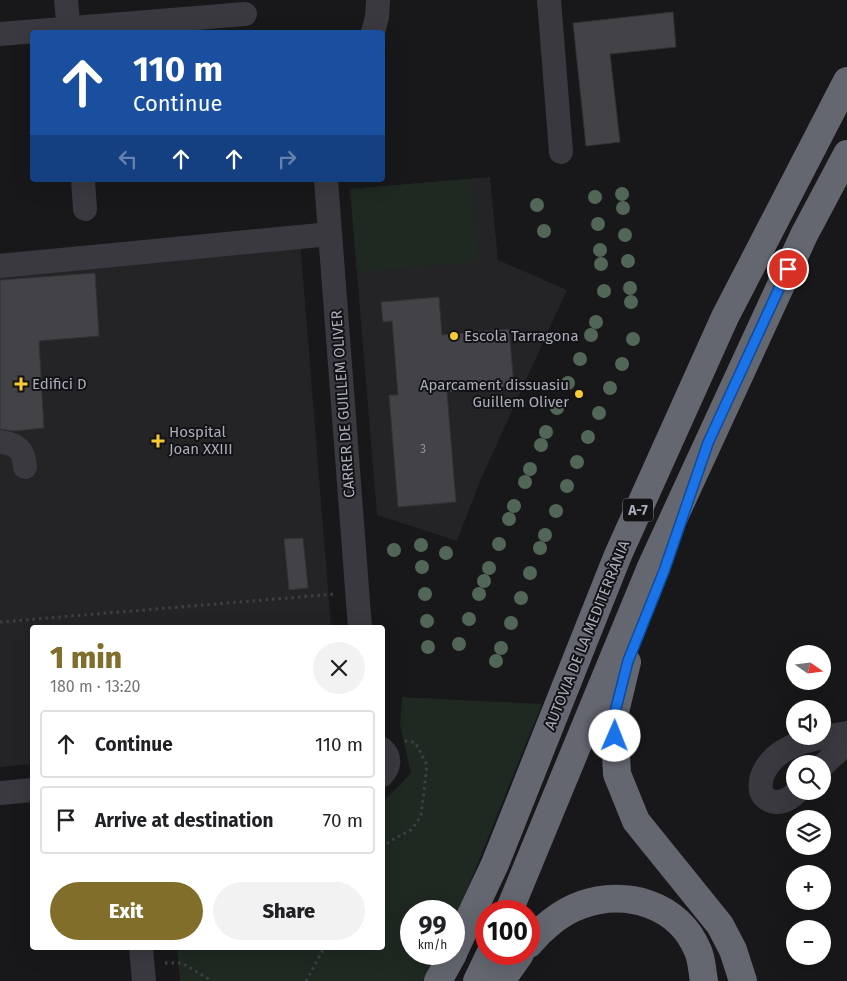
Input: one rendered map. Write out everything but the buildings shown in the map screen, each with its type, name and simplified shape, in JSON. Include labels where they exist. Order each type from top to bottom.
[{"type":"highway","name":"AUTOVIA DE LA MEDITERRÀNIA","points":[[465,927],[495,864],[618,555],[721,326],[847,81]]},
{"type":"highway","name":"A-7","points":[[514,900],[651,567],[804,235],[847,154]]},
{"type":"highway","points":[[708,443],[664,571],[628,661],[614,716],[617,774],[636,821],[720,925],[733,950],[743,981]]},
{"type":"highway","points":[[540,930],[579,905],[599,900],[621,898],[639,900],[668,913],[681,924],[691,937],[698,951],[702,963],[704,981]]},
{"type":"highway","name":"AUTOVIA DE LA MEDITERRÀNIA","points":[[438,981],[446,965]]},
{"type":"highway","points":[[477,981],[485,965]]},
{"type":"highway","points":[[501,981],[512,965]]},
{"type":"street","points":[[66,0],[69,30],[247,15]]},
{"type":"street","points":[[374,30],[378,17],[378,0]]},
{"type":"street","points":[[549,0],[561,152]]},
{"type":"street","points":[[0,34],[30,32]]},
{"type":"street","points":[[83,182],[85,209]]},
{"type":"street","name":"CARRER DE GUILLEM OLIVER","points":[[326,182],[360,625]]},
{"type":"street","points":[[0,266],[330,234]]},
{"type":"street","points":[[0,442],[8,443],[18,448],[24,455],[25,467]]},
{"type":"street","points":[[786,800],[779,803],[772,802],[764,797],[761,790],[762,778],[766,767],[776,756],[787,748],[847,733]]},
{"type":"street","points":[[831,758],[847,743]]},
{"type":"street","points":[[385,771],[388,767],[391,745]]},
{"type":"street","points":[[0,793],[30,790]]},
{"type":"street","points":[[138,981],[141,950]]},
{"type":"path","points":[[0,622],[335,594]]},
{"type":"path","points":[[385,845],[411,830],[421,816],[427,765],[415,742],[391,745]]},
{"type":"path","points":[[306,981],[323,950]]},
{"type":"path","points":[[165,963],[182,963],[212,981]]},
{"type":"shaded area","name":"Escola Tarragona","points":[[490,177],[498,260],[567,290],[480,481],[457,541],[377,515],[350,189]]},
{"type":"shaded area","points":[[470,179],[478,262],[357,272],[350,189]]},
{"type":"shaded area","name":"Hospital Joan XXIII","points":[[299,227],[331,625],[30,625],[30,764],[0,767],[0,253]]},
{"type":"shaded area","points":[[402,697],[542,704],[463,900],[400,900],[400,965],[432,965],[423,981],[180,981],[177,950],[385,950],[385,800],[411,773],[400,726]]},
{"type":"place","name":"Escola Tarragona","points":[[454,336]]},
{"type":"place","name":"Edifici D","points":[[21,384]]},
{"type":"place","name":"Aparcament dissuasiu Guillem Oliver","points":[[579,394]]},
{"type":"place","name":"Hospital Joan XXIII","points":[[158,441]]},
{"type":"route","points":[[615,736],[614,716],[628,661],[664,571],[708,443],[788,269]]}]
